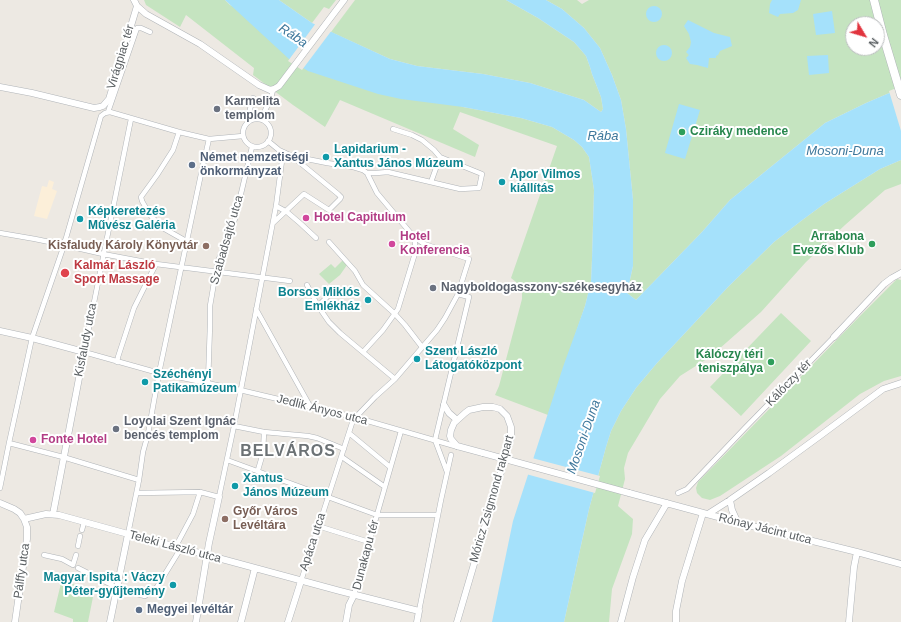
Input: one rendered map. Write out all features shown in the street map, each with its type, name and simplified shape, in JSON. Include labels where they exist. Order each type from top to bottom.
[{"type":"street","points":[[134,0],[146,14],[200,44],[266,90],[272,90],[278,87],[344,0]]},
{"type":"street","points":[[874,0],[901,95]]},
{"type":"street","name":"Virágpiac tér","points":[[0,87],[94,108],[102,106],[109,99],[138,6]]},
{"type":"street","points":[[0,488],[32,338],[64,245],[100,118],[107,112],[137,28],[150,32]]},
{"type":"street","points":[[261,119],[271,98],[272,90]]},
{"type":"street","points":[[250,120],[249,109],[253,98]]},
{"type":"street","points":[[107,112],[209,139],[243,136]]},
{"type":"street","points":[[257,118],[261,119],[268,121],[271,135],[268,141],[262,146],[252,147],[246,143],[242,131],[246,123],[250,120],[257,118]]},
{"type":"street","name":"Kisfaludy utca","points":[[53,514],[103,254],[131,119]]},
{"type":"street","points":[[367,173],[388,172],[460,189],[479,188],[482,174],[440,157],[422,140],[393,129]]},
{"type":"street","points":[[179,132],[173,150],[141,197],[150,215],[163,228],[186,241]]},
{"type":"street","points":[[110,622],[137,493],[159,373],[186,241],[209,139]]},
{"type":"street","points":[[268,141],[283,153],[292,156],[363,170],[367,173],[377,193],[414,237],[424,244],[469,259],[458,294],[437,330],[395,379],[355,417]]},
{"type":"street","name":"Szabadsajtó utca","points":[[208,383],[210,306],[216,271],[218,261],[235,219],[252,147]]},
{"type":"street","points":[[196,622],[208,543],[225,471],[276,206],[283,153]]},
{"type":"street","points":[[272,224],[304,194],[329,210],[341,197],[292,156]]},
{"type":"street","points":[[431,182],[440,157]]},
{"type":"street","points":[[276,206],[286,211],[316,238]]},
{"type":"street","points":[[0,233],[156,264],[290,281]]},
{"type":"street","points":[[363,352],[383,330],[398,309],[416,250],[414,237]]},
{"type":"street","points":[[329,242],[355,271],[363,285],[395,314],[422,347]]},
{"type":"street","points":[[117,362],[134,308],[156,264]]},
{"type":"street","name":"Kálóczy tér","points":[[678,493],[687,489],[884,284],[901,274]]},
{"type":"street","points":[[307,285],[318,306],[329,322],[395,379]]},
{"type":"street","points":[[318,306],[333,291]]},
{"type":"street","points":[[447,472],[435,440],[469,297],[458,294]]},
{"type":"street","points":[[256,309],[310,406]]},
{"type":"street","points":[[0,331],[84,352]]},
{"type":"street","name":"Jedlik Ányos utca","points":[[84,352],[159,373],[355,417],[401,431],[630,493]]},
{"type":"street","points":[[676,622],[676,611],[682,581],[706,513],[730,500],[883,389],[901,383]]},
{"type":"street","points":[[444,405],[449,413],[457,420],[452,426],[450,436],[453,442],[459,447]]},
{"type":"street","name":"Móricz Zsigmond rakpart","points":[[457,420],[461,415],[469,410],[483,407],[493,407],[500,410],[507,416],[511,431],[502,469],[457,622]]},
{"type":"street","name":"Apáca utca","points":[[288,622],[318,526],[355,417]]},
{"type":"street","points":[[234,426],[264,432],[312,437],[344,450]]},
{"type":"street","name":"Dunakapu tér","points":[[401,431],[354,595],[419,611]]},
{"type":"street","points":[[258,470],[263,453],[264,432]]},
{"type":"street","points":[[349,433],[390,467]]},
{"type":"street","points":[[435,440],[442,437]]},
{"type":"street","points":[[9,443],[139,480]]},
{"type":"street","points":[[417,622],[451,455]]},
{"type":"street","points":[[342,457],[385,487]]},
{"type":"street","points":[[227,460],[258,470],[377,515],[438,515]]},
{"type":"street","points":[[137,493],[200,492],[219,497]]},
{"type":"street","points":[[78,568],[124,591],[145,596],[157,587],[193,514],[200,492]]},
{"type":"street","name":"Rónay Jácint utca","points":[[630,493],[901,564]]},
{"type":"street","points":[[730,500],[737,522]]},
{"type":"street","points":[[0,503],[17,511],[24,519]]},
{"type":"street","points":[[621,622],[645,540],[667,503]]},
{"type":"street","name":"Teleki László utca","points":[[24,519],[43,514],[53,514],[354,595]]},
{"type":"street","name":"Pálffy utca","points":[[15,622],[27,534],[27,527],[24,519]]},
{"type":"street","points":[[82,530],[84,522]]},
{"type":"street","points":[[318,526],[369,542]]},
{"type":"street","points":[[78,546],[80,536]]},
{"type":"street","points":[[849,622],[854,567],[857,552]]},
{"type":"street","points":[[44,555],[62,559],[73,565],[76,555]]},
{"type":"street","points":[[241,622],[255,568]]},
{"type":"street","points":[[346,622],[349,605],[354,595]]},
{"type":"shaded area","points":[[49,180],[54,182],[52,189],[57,191],[47,219],[34,216],[42,186],[47,187]]},
{"type":"green space","points":[[144,0],[225,0],[230,5],[463,107],[521,118],[552,127],[574,140],[582,147],[589,157],[594,190],[591,282],[585,306],[548,415],[495,395],[499,386],[522,299],[520,287],[511,278],[557,146],[460,112],[453,129],[479,145],[475,157],[340,100],[325,127],[253,75],[254,68],[186,15],[180,27],[146,5]]},
{"type":"green space","points":[[279,0],[336,0],[329,9],[324,7],[312,23]]},
{"type":"green space","points":[[355,0],[506,0],[538,18],[574,42],[586,56],[601,97],[603,109],[601,112],[584,100],[530,83],[483,74],[417,66],[390,59],[331,32]]},
{"type":"green space","points":[[546,0],[577,0],[582,4],[589,0],[901,0],[901,88],[825,123],[730,200],[702,232],[636,300],[627,293],[633,266],[633,200],[626,129],[621,100],[600,48],[584,28],[562,9]]},
{"type":"green space","points":[[901,160],[901,184],[885,190],[845,225],[806,262],[761,312],[710,357],[680,376],[660,399],[628,453],[624,468],[625,479],[618,506],[633,519],[632,534],[612,589],[609,622],[564,622],[589,509],[606,447],[611,431],[621,411],[636,388],[657,363],[728,287],[774,242],[824,204],[880,169]]},
{"type":"green space","points":[[343,260],[347,265],[340,275],[329,284],[319,274],[331,264],[335,268]]},
{"type":"green space","points":[[897,279],[901,280],[901,376],[884,381],[860,394],[781,456],[720,496],[710,500],[702,498],[697,493],[696,488],[698,482]]},
{"type":"green space","points":[[781,313],[811,341],[741,416],[710,387]]},
{"type":"green space","points":[[62,579],[86,590],[86,593],[93,597],[88,622],[73,622],[73,619],[54,612]]},
{"type":"water","points":[[225,0],[279,0],[312,23],[390,59],[417,66],[483,74],[530,83],[584,100],[601,112],[603,109],[601,97],[586,56],[581,50],[574,42],[538,18],[506,0],[546,0],[562,9],[584,28],[600,48],[621,100],[626,129],[633,200],[633,266],[627,293],[636,300],[702,232],[730,200],[825,123],[901,88],[901,160],[880,169],[824,204],[774,242],[728,287],[657,363],[636,388],[621,411],[611,431],[589,509],[564,622],[492,622],[513,521],[563,367],[585,306],[591,282],[594,190],[589,157],[582,147],[574,140],[552,127],[521,118],[463,107],[401,99],[378,94],[308,71],[289,59]]},
{"type":"water","points":[[772,0],[801,0],[798,10],[793,13],[780,14],[778,17],[769,13]]},
{"type":"water","points":[[651,6],[657,6],[662,11],[660,20],[657,22],[651,22],[646,17],[646,11]]},
{"type":"water","points":[[832,11],[835,33],[816,35],[813,14]]},
{"type":"water","points":[[688,20],[714,33],[730,37],[732,46],[720,51],[716,58],[709,58],[708,68],[690,64],[686,58],[689,55],[686,52],[690,47],[691,42],[689,34],[684,26]]},
{"type":"water","points":[[661,45],[667,45],[672,50],[670,59],[667,61],[661,61],[656,56],[656,50]]},
{"type":"water","points":[[828,55],[829,73],[809,75],[807,56]]},
{"type":"water","name":"Cziráky medence","points":[[679,104],[700,110],[685,159],[665,153]]},
{"type":"pier","points":[[316,23],[332,30],[302,70],[288,61]]},
{"type":"pier","points":[[901,86],[901,131],[889,91]]},
{"type":"pier","points":[[532,458],[600,476],[595,493],[526,474]]},
{"type":"place","name":"Karmelita templom","points":[[217,109]]},
{"type":"place","name":"Cziráky medence","points":[[682,132]]},
{"type":"place","name":"Lapidarium - Xantus János Múzeum","points":[[326,157]]},
{"type":"place","name":"Német nemzetiségi önkormányzat","points":[[192,165]]},
{"type":"place","name":"Apor Vilmos kiállítás","points":[[502,182]]},
{"type":"place","name":"Hotel Capitulum","points":[[306,218]]},
{"type":"place","name":"Képkeretezés Művész Galéria","points":[[80,219]]},
{"type":"place","name":"Hotel Konferencia","points":[[392,244]]},
{"type":"place","name":"Arrabona Evezős Klub","points":[[872,244]]},
{"type":"place","name":"Kisfaludy Károly Könyvtár","points":[[206,246]]},
{"type":"place","name":"Kalmár László Sport Massage","points":[[65,273]]},
{"type":"place","name":"Nagyboldogasszony-székesegyház","points":[[433,288]]},
{"type":"place","name":"Borsos Miklós Emlékház","points":[[368,300]]},
{"type":"place","name":"Szent László Látogatóközpont","points":[[417,359]]},
{"type":"place","name":"Kálóczy téri teniszpálya","points":[[771,362]]},
{"type":"place","name":"Széchényi Patikamúzeum","points":[[145,382]]},
{"type":"place","name":"Loyolai Szent Ignác bencés templom","points":[[116,429]]},
{"type":"place","name":"Fonte Hotel","points":[[33,440]]},
{"type":"place","name":"Xantus János Múzeum","points":[[235,486]]},
{"type":"place","name":"Győr Város Levéltára","points":[[225,519]]},
{"type":"place","name":"Magyar Ispita : Váczy Péter-gyűjtemény","points":[[173,585]]},
{"type":"place","name":"Megyei levéltár","points":[[139,610]]},
{"type":"district","name":"BELVÁROS","points":[[288,452]]},
{"type":"water label","name":"Rába","points":[[293,36]]},
{"type":"water label","name":"Rába","points":[[603,136]]},
{"type":"water label","name":"Mosoni-Duna","points":[[845,151]]},
{"type":"water label","name":"Mosoni-Duna","points":[[584,437]]}]
